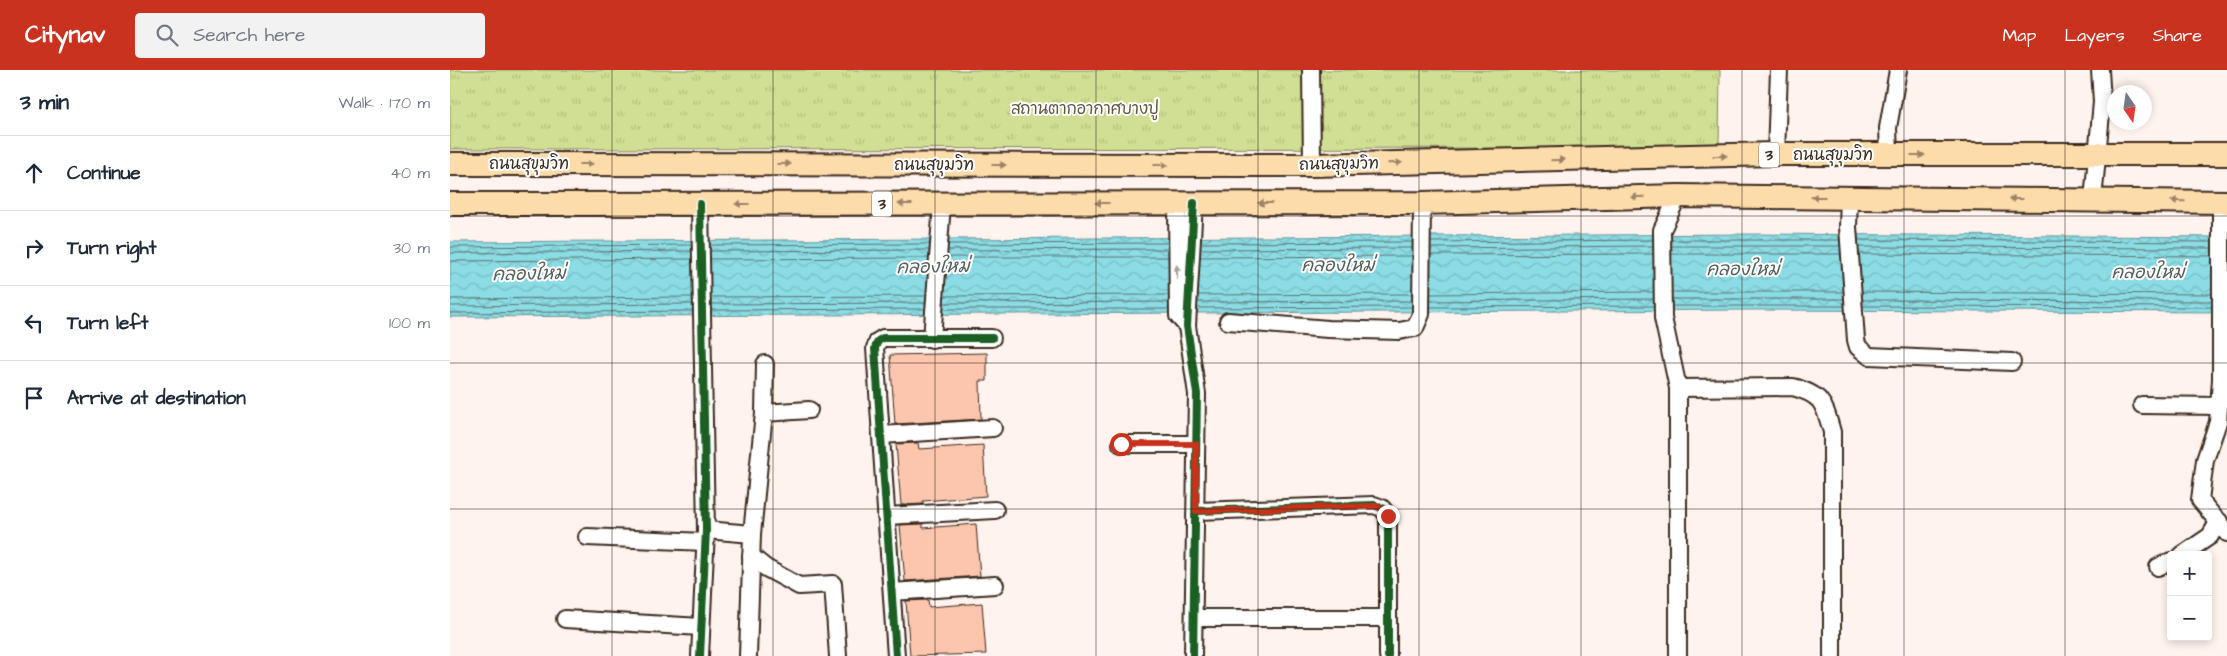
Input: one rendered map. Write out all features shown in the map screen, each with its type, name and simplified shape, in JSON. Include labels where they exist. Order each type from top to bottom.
[{"type":"highway","name":"ถนนสุขุมวิท","points":[[450,164],[1312,165],[1776,154],[2227,154]]},
{"type":"highway","points":[[1312,165],[1314,202]]},
{"type":"highway","name":"3","points":[[450,204],[1422,203],[1678,196],[2093,200],[2223,206]]},
{"type":"street","points":[[1311,70],[1312,165]]},
{"type":"street","points":[[1776,154],[1779,70]]},
{"type":"street","points":[[1889,155],[1888,128],[1898,70]]},
{"type":"street","points":[[2093,200],[2102,102],[2100,70]]},
{"type":"street","points":[[1678,196],[1662,230],[1663,318],[1678,388],[1678,656]]},
{"type":"street","points":[[1848,198],[1848,228],[1858,347],[1869,356],[2012,362]]},
{"type":"street","points":[[1185,320],[1194,229],[1186,203]]},
{"type":"street","points":[[1186,203],[1177,228],[1185,320],[1197,394],[1193,656]]},
{"type":"street","points":[[1228,321],[1328,330],[1399,331],[1415,328],[1421,314],[1424,231],[1422,203]]},
{"type":"street","points":[[700,204],[705,536],[700,656]]},
{"type":"street","points":[[932,339],[942,204]]},
{"type":"street","points":[[2188,551],[2223,527],[2200,500],[2205,460],[2218,422],[2224,379],[2222,315],[2223,206]]},
{"type":"street","points":[[896,656],[875,348],[878,341],[883,338],[992,338]]},
{"type":"street","points":[[748,656],[752,534],[764,413],[765,364]]},
{"type":"street","points":[[1678,388],[1793,387],[1811,392],[1824,406],[1832,432],[1832,656]]},
{"type":"street","points":[[2142,405],[2219,406]]},
{"type":"street","points":[[764,413],[808,410]]},
{"type":"street","points":[[881,435],[993,428]]},
{"type":"street","points":[[1121,444],[1196,444]]},
{"type":"street","points":[[1196,511],[1374,506],[1382,508],[1388,516],[1388,656]]},
{"type":"street","points":[[886,516],[995,510]]},
{"type":"street","points":[[587,537],[752,534]]},
{"type":"street","points":[[752,556],[766,568],[799,586],[833,584],[838,656]]},
{"type":"street","points":[[892,592],[995,585]]},
{"type":"street","points":[[1194,618],[1388,618]]},
{"type":"street","points":[[565,619],[701,627]]},
{"type":"green space","name":"สถานตากอากาศบางปู","points":[[450,70],[1720,70],[1719,148],[450,149]]},
{"type":"water","name":"คลองใหม่","points":[[1755,234],[2227,237],[2227,312],[1755,310],[450,317],[450,242]]},
{"type":"building","points":[[987,353],[987,381],[980,381],[981,419],[895,424],[890,355]]},
{"type":"building","points":[[918,443],[919,449],[983,445],[986,496],[923,501],[923,504],[901,505],[896,444]]},
{"type":"building","points":[[923,524],[923,528],[976,524],[980,576],[905,581],[900,525]]},
{"type":"building","points":[[928,600],[929,607],[982,603],[986,654],[910,656],[906,601]]},
{"type":"cycle path","points":[[1193,656],[1197,394],[1187,326],[1194,203]]},
{"type":"cycle path","points":[[700,204],[706,530],[700,656]]},
{"type":"cycle path","points":[[896,656],[875,348],[878,341],[883,338],[992,338]]},
{"type":"cycle path","points":[[1196,511],[1374,505],[1382,508],[1388,516],[1388,656]]},
{"type":"route","points":[[1121,444],[1196,444],[1196,511],[1374,506],[1382,508],[1388,516]]}]
